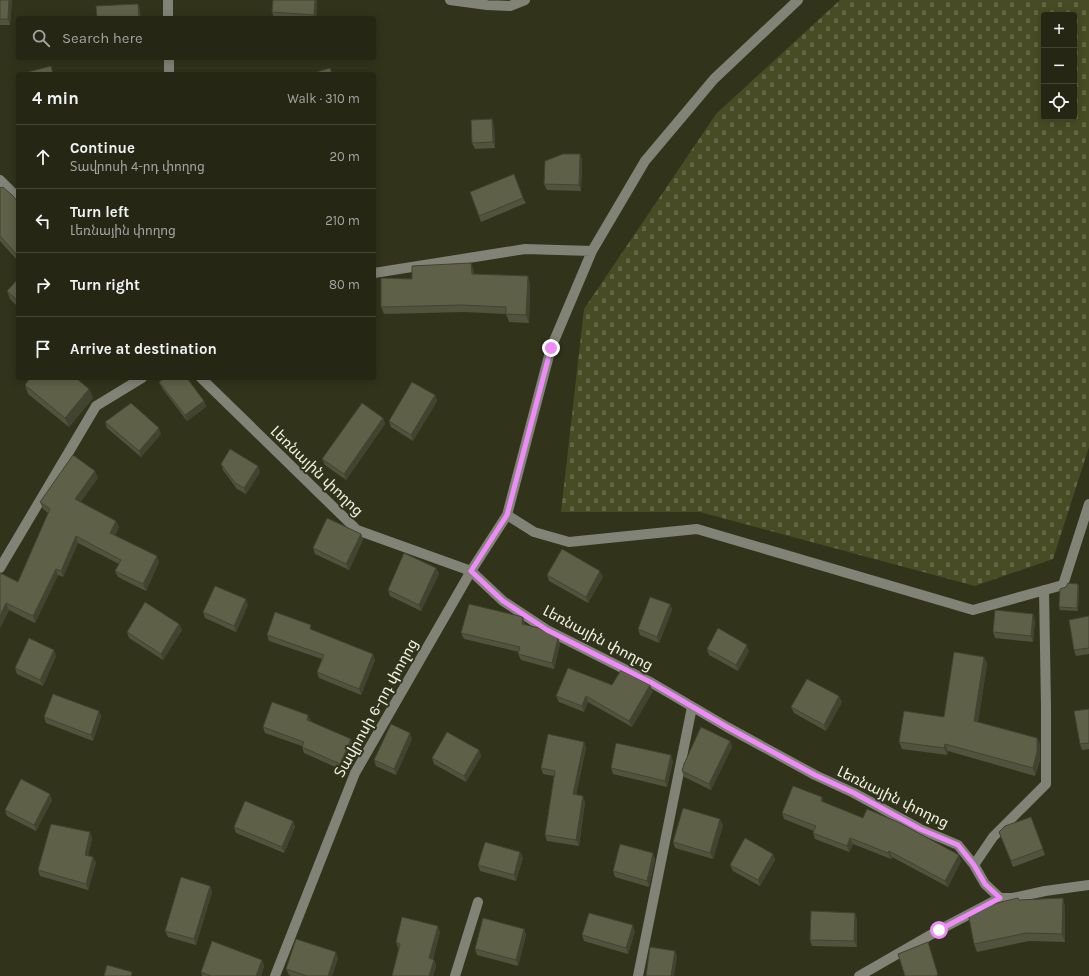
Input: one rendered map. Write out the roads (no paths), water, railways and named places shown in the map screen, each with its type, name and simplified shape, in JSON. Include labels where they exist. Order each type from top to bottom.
[{"type":"street","points":[[168,0],[168,16]]},
{"type":"street","points":[[450,0],[487,5],[510,6],[525,0]]},
{"type":"street","name":"Տավրոսի 6-րդ փողոց","points":[[275,976],[354,772],[471,571],[507,515],[551,348],[592,251],[645,161],[714,79],[798,0]]},
{"type":"street","points":[[169,60],[169,72]]},
{"type":"street","points":[[0,180],[16,196]]},
{"type":"street","points":[[376,273],[525,248],[592,251]]},
{"type":"street","points":[[0,568],[96,406],[139,380]]},
{"type":"street","name":"Լեռնային փողոց","points":[[203,380],[357,530],[471,571],[503,601],[547,630],[652,683],[692,707],[815,775],[854,793],[920,829],[958,845],[974,865],[985,884],[1000,898]]},
{"type":"street","points":[[507,515],[534,532],[569,542],[697,529],[973,610],[1063,585],[1089,504]]},
{"type":"street","points":[[974,865],[993,837],[1046,784],[1044,590]]},
{"type":"street","points":[[638,976],[692,707]]},
{"type":"street","points":[[859,976],[939,930],[1000,898],[1013,898],[1045,891],[1089,885]]},
{"type":"street","points":[[455,976],[478,902]]}]
